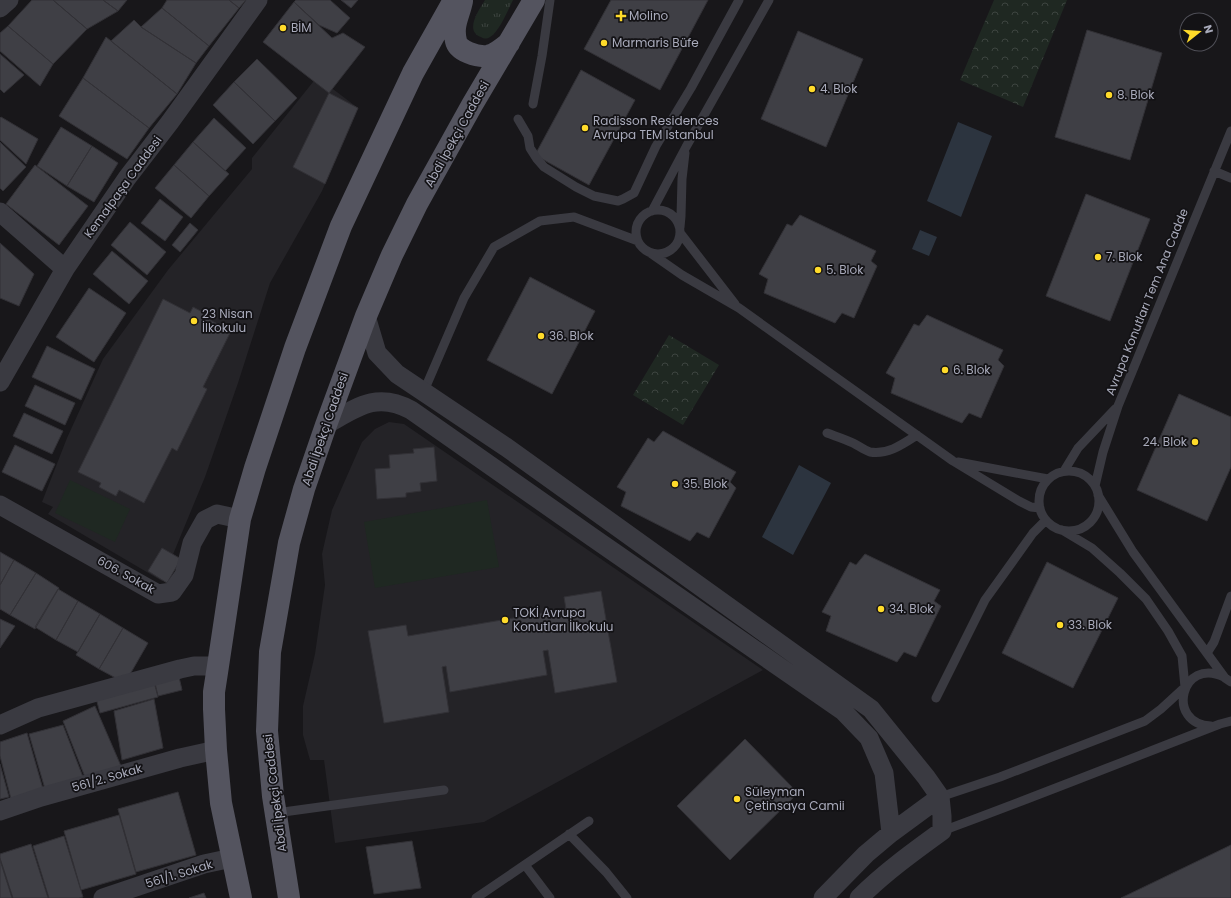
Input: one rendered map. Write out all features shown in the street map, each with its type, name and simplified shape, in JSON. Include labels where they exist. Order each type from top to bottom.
[{"type":"main road","points":[[241,898],[221,803],[216,750],[214,692],[240,519],[255,468],[295,348],[341,226],[413,73],[454,0]]},
{"type":"main road","points":[[463,0],[454,26],[456,42],[462,50],[477,55],[488,56],[501,50],[509,43]]},
{"type":"main road","name":"Abdi İpekçi Caddesi","points":[[289,898],[273,796],[268,731],[270,652],[289,543],[304,489],[326,425],[366,316],[392,256],[417,204],[472,105],[534,0]]},
{"type":"street","points":[[0,8],[9,0]]},
{"type":"street","name":"Kemalpaşa Caddesi","points":[[0,382],[64,269],[127,178],[170,122],[258,0]]},
{"type":"street","points":[[0,212],[64,269]]},
{"type":"street","points":[[366,316],[377,353],[397,374],[506,447],[871,710],[940,797],[942,831],[917,849],[859,898]]},
{"type":"street","points":[[411,410],[424,391]]},
{"type":"street","points":[[326,425],[360,406],[377,401],[401,404],[843,711],[869,738],[884,773],[891,833]]},
{"type":"street","name":"606. Sokak","points":[[0,505],[158,594],[172,592],[184,575],[192,543],[205,520],[217,514],[240,519]]},
{"type":"street","points":[[0,725],[38,708],[180,669],[194,666],[218,666]]},
{"type":"street","name":"561/2. Sokak","points":[[0,811],[180,758],[216,750]]},
{"type":"street","points":[[823,898],[866,854],[891,833],[940,797]]},
{"type":"street","name":"561/1. Sokak","points":[[103,898],[204,864],[232,858]]},
{"type":"lane","points":[[533,104],[550,0]]},
{"type":"lane","points":[[518,119],[528,136],[530,148],[544,167],[576,187],[594,196],[618,201],[623,200],[634,192],[656,146],[691,88],[739,0]]},
{"type":"lane","points":[[652,211],[686,147],[769,0]]},
{"type":"lane","name":"Avrupa Konutları Tem Ana Cadde","points":[[1097,491],[1103,452],[1118,406],[1231,131]]},
{"type":"lane","points":[[648,252],[664,254],[670,251],[679,241],[682,179],[686,147]]},
{"type":"lane","points":[[1214,171],[1231,178]]},
{"type":"lane","points":[[738,308],[680,230],[677,220],[672,215],[666,211],[652,211],[640,220],[637,226],[636,234],[642,248],[738,308],[953,461],[1019,501],[1031,507],[1040,508]]},
{"type":"lane","points":[[424,391],[464,298],[494,247],[540,221],[574,217],[638,241]]},
{"type":"lane","points":[[1064,471],[1078,448],[1118,406]]},
{"type":"lane","points":[[826,433],[847,440],[870,452],[884,452],[899,447],[917,435]]},
{"type":"lane","points":[[953,461],[1048,479]]},
{"type":"lane","points":[[1229,681],[1133,552],[1090,479],[1073,471],[1064,471],[1055,474],[1048,479],[1042,486],[1039,494],[1041,513],[1046,520],[1053,526],[1092,548],[1120,573],[1146,599],[1168,631],[1182,656],[1185,687],[1183,703],[1185,711],[1190,718],[1196,723],[1204,726],[1212,726],[1231,721]]},
{"type":"lane","points":[[1062,530],[1072,531],[1090,523],[1099,505],[1097,491]]},
{"type":"lane","points":[[936,698],[985,600],[1033,533],[1046,520]]},
{"type":"lane","points":[[1207,653],[1214,642],[1231,596]]},
{"type":"lane","points":[[940,797],[1000,777],[1145,720],[1162,709],[1191,680],[1199,675],[1208,673],[1217,674],[1229,681]]},
{"type":"lane","points":[[942,831],[1220,724],[1227,720],[1231,715]]},
{"type":"lane","points":[[276,814],[444,790]]},
{"type":"lane","points":[[476,898],[589,821]]},
{"type":"lane","points":[[569,834],[606,872],[627,898]]},
{"type":"lane","points":[[525,864],[550,898]]},
{"type":"shaded area","name":"23 Nisan İlkokulu","points":[[317,77],[358,108],[322,191],[270,283],[238,383],[205,477],[162,581],[48,514],[53,507],[42,502],[67,438],[103,359],[168,270],[252,169],[252,158]]},
{"type":"shaded area","name":"TOKİ Avrupa Konutları İlkokulu","points":[[389,422],[404,424],[763,670],[484,822],[335,843],[324,760],[310,760],[303,735],[303,706],[315,654],[325,585],[322,554],[332,510],[362,442],[375,429]]},
{"type":"green space","points":[[485,0],[513,0],[497,31],[488,38],[482,38],[476,34],[473,25],[474,20]]},
{"type":"green space","points":[[994,0],[1067,0],[1023,107],[960,80]]},
{"type":"green space","points":[[669,335],[719,365],[683,425],[633,395]]},
{"type":"green space","points":[[70,480],[130,509],[115,542],[55,513]]},
{"type":"green space","points":[[487,500],[499,567],[375,588],[364,522]]},
{"type":"water","points":[[958,122],[992,136],[961,217],[927,201]]},
{"type":"water","points":[[920,230],[937,237],[929,256],[912,249]]},
{"type":"water","points":[[799,465],[831,483],[793,555],[762,537]]},
{"type":"building","points":[[32,0],[53,0],[87,29],[53,64],[8,26]]},
{"type":"building","points":[[53,0],[103,0],[118,11],[87,29]]},
{"type":"building","points":[[103,0],[127,0],[118,11]]},
{"type":"building","points":[[167,0],[229,0],[239,8],[209,46],[162,8]]},
{"type":"building","points":[[229,0],[246,0],[239,8]]},
{"type":"building","points":[[296,0],[330,0],[350,18],[337,33],[319,25],[294,2]]},
{"type":"building","points":[[341,0],[358,0],[351,8]]},
{"type":"building","points":[[611,0],[708,0],[660,90],[584,49]]},
{"type":"building","points":[[294,2],[332,38],[343,33],[365,47],[329,93],[263,42]]},
{"type":"building","points":[[162,8],[209,46],[196,63],[141,27]]},
{"type":"building","points":[[134,20],[141,27],[196,63],[177,94],[111,41]]},
{"type":"building","points":[[8,26],[53,64],[40,86],[0,51],[0,33]]},
{"type":"building","name":"8. Blok","points":[[1087,30],[1162,53],[1130,160],[1055,137]]},
{"type":"building","name":"4. Blok","points":[[798,31],[863,59],[826,147],[761,119]]},
{"type":"building","points":[[106,37],[177,94],[149,128],[83,78]]},
{"type":"building","points":[[0,54],[24,75],[4,93],[0,89]]},
{"type":"building","points":[[257,59],[297,98],[275,121],[234,82]]},
{"type":"building","name":"Radisson Residences Avrupa TEM Istanbul","points":[[581,70],[635,100],[589,185],[535,155]]},
{"type":"building","points":[[83,78],[149,128],[127,159],[59,116]]},
{"type":"building","points":[[234,82],[275,121],[253,144],[213,105]]},
{"type":"building","points":[[329,93],[358,108],[325,184],[293,167]]},
{"type":"building","points":[[1,117],[38,139],[26,164],[0,140]]},
{"type":"building","points":[[214,118],[246,148],[225,171],[193,142]]},
{"type":"building","points":[[61,127],[92,146],[67,186],[37,166]]},
{"type":"building","points":[[0,142],[26,167],[3,191],[0,188]]},
{"type":"building","points":[[193,142],[229,174],[209,196],[174,165]]},
{"type":"building","points":[[92,146],[118,163],[94,202],[67,186]]},
{"type":"building","points":[[35,165],[88,206],[59,245],[6,204]]},
{"type":"building","points":[[174,165],[209,196],[191,218],[155,188]]},
{"type":"building","name":"7. Blok","points":[[1086,194],[1150,219],[1110,321],[1046,296]]},
{"type":"building","points":[[160,199],[183,217],[165,241],[141,223]]},
{"type":"building","name":"5. Blok","points":[[800,215],[876,251],[871,261],[877,266],[854,318],[842,313],[835,323],[764,293],[768,279],[759,274],[787,224],[792,226]]},
{"type":"building","points":[[130,222],[166,252],[147,275],[111,245]]},
{"type":"building","points":[[190,223],[198,230],[180,252],[172,245]]},
{"type":"building","points":[[0,243],[34,274],[19,306],[0,298]]},
{"type":"building","points":[[112,251],[148,281],[129,304],[93,274]]},
{"type":"building","name":"36. Blok","points":[[530,277],[595,311],[552,394],[487,360]]},
{"type":"building","points":[[89,288],[126,313],[94,362],[56,337]]},
{"type":"building","points":[[163,299],[190,313],[193,307],[210,316],[208,319],[231,331],[203,387],[207,389],[177,451],[172,448],[144,503],[119,490],[116,496],[99,487],[101,483],[78,472]]},
{"type":"building","name":"6. Blok","points":[[927,315],[1003,350],[998,360],[1004,366],[981,418],[969,413],[962,423],[891,393],[895,378],[886,373],[914,324],[919,326]]},
{"type":"building","points":[[47,346],[95,369],[81,400],[32,377]]},
{"type":"building","points":[[35,385],[75,403],[65,425],[25,406]]},
{"type":"building","name":"24. Blok","points":[[1179,394],[1231,417],[1231,467],[1207,521],[1137,490]]},
{"type":"building","points":[[24,413],[63,431],[52,454],[13,436]]},
{"type":"building","name":"35. Blok","points":[[663,431],[736,472],[730,482],[736,488],[709,538],[697,532],[690,541],[621,506],[626,492],[617,487],[648,438],[654,442]]},
{"type":"building","points":[[15,445],[55,464],[42,491],[2,472]]},
{"type":"building","points":[[434,447],[437,481],[420,483],[421,491],[406,493],[406,497],[377,499],[375,469],[390,468],[389,455],[414,453],[413,449]]},
{"type":"building","points":[[162,548],[181,559],[167,583],[148,571]]},
{"type":"building","points":[[0,552],[14,560],[0,585]]},
{"type":"building","name":"34. Blok","points":[[865,554],[940,590],[934,601],[941,606],[916,657],[904,652],[897,662],[826,631],[831,616],[822,612],[850,562],[856,565]]},
{"type":"building","points":[[14,560],[36,573],[10,615],[0,609],[0,585]]},
{"type":"building","name":"33. Blok","points":[[1047,562],[1118,598],[1073,688],[1002,653]]},
{"type":"building","points":[[36,573],[59,588],[35,629],[10,615]]},
{"type":"building","points":[[58,589],[78,601],[56,640],[35,627]]},
{"type":"building","points":[[601,591],[617,682],[555,693],[548,650],[543,651],[547,675],[450,692],[446,666],[442,667],[449,712],[384,723],[368,631],[406,625],[408,636],[566,609],[564,597]]},
{"type":"building","points":[[78,601],[100,614],[78,652],[56,640]]},
{"type":"building","points":[[100,614],[123,628],[99,669],[76,655]]},
{"type":"building","points":[[0,619],[15,626],[0,648]]},
{"type":"building","points":[[123,628],[148,643],[125,683],[99,669]]},
{"type":"building","points":[[179,677],[182,690],[158,696],[155,683]]},
{"type":"building","points":[[154,682],[158,697],[100,713],[96,698]]},
{"type":"building","points":[[154,699],[163,748],[122,760],[114,711]]},
{"type":"building","points":[[95,706],[121,766],[85,777],[63,721]]},
{"type":"building","points":[[63,725],[83,777],[45,789],[29,734]]},
{"type":"building","points":[[27,733],[43,789],[11,799],[0,756],[0,742]]},
{"type":"building","name":"Süleyman Çetinsaya Camii","points":[[745,739],[798,793],[730,860],[677,806]]},
{"type":"building","points":[[0,764],[9,797],[0,799]]},
{"type":"building","points":[[178,792],[196,855],[136,872],[118,809]]},
{"type":"building","points":[[119,815],[136,874],[81,890],[64,831]]},
{"type":"building","points":[[64,836],[83,897],[49,898],[33,846]]},
{"type":"building","points":[[412,841],[421,888],[374,894],[366,847]]},
{"type":"building","points":[[31,844],[48,898],[13,898],[0,854]]},
{"type":"building","points":[[1231,845],[1231,898],[1121,898]]},
{"type":"building","points":[[0,860],[12,898],[0,898]]},
{"type":"building","points":[[204,893],[206,898],[189,898]]},
{"type":"place","name":"Molino","points":[[621,16]]},
{"type":"place","name":"BİM","points":[[283,28]]},
{"type":"place","name":"Marmaris Büfe","points":[[604,43]]},
{"type":"place","name":"4. Blok","points":[[812,89]]},
{"type":"place","name":"8. Blok","points":[[1109,95]]},
{"type":"place","name":"Radisson Residences Avrupa TEM Istanbul","points":[[585,128]]},
{"type":"place","name":"7. Blok","points":[[1098,257]]},
{"type":"place","name":"5. Blok","points":[[818,270]]},
{"type":"place","name":"23 Nisan İlkokulu","points":[[194,321]]},
{"type":"place","name":"36. Blok","points":[[541,336]]},
{"type":"place","name":"6. Blok","points":[[945,370]]},
{"type":"place","name":"24. Blok","points":[[1195,442]]},
{"type":"place","name":"35. Blok","points":[[675,484]]},
{"type":"place","name":"34. Blok","points":[[881,609]]},
{"type":"place","name":"TOKİ Avrupa Konutları İlkokulu","points":[[505,620]]},
{"type":"place","name":"33. Blok","points":[[1060,625]]},
{"type":"place","name":"Süleyman Çetinsaya Camii","points":[[737,799]]}]
